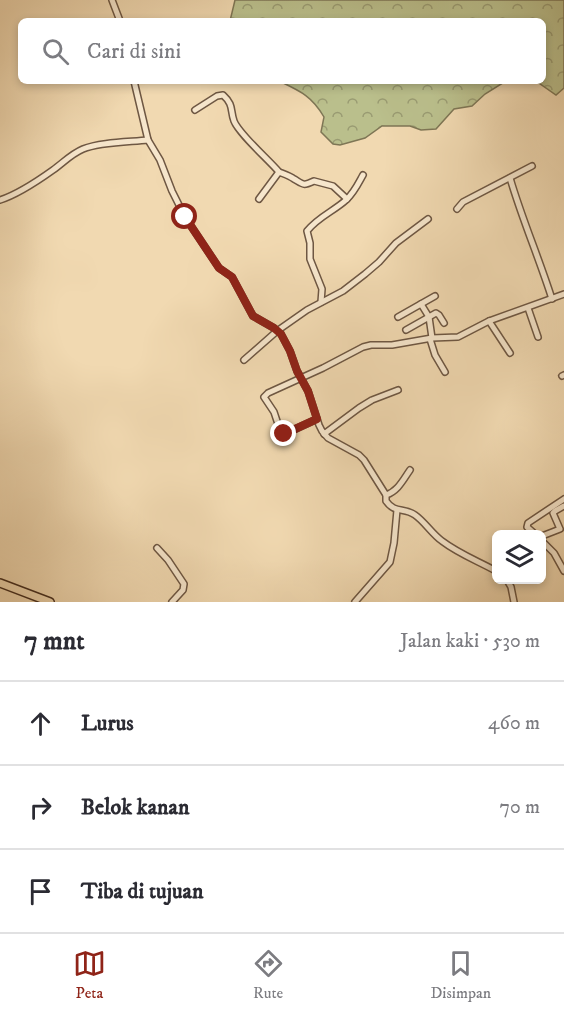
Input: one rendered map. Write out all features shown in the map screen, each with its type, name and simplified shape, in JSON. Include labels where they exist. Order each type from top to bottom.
[{"type":"main road","points":[[0,583],[50,602]]},
{"type":"street","points":[[112,0],[119,18]]},
{"type":"street","points":[[135,84],[148,140],[185,217],[219,268],[232,277],[253,316],[278,331],[308,391],[324,434],[362,458],[386,495],[388,504],[397,510],[416,515],[449,547],[492,569]]},
{"type":"street","points":[[195,110],[217,96],[223,95],[232,108],[234,121],[243,134],[279,172],[302,185],[314,181],[333,186],[347,199]]},
{"type":"street","points":[[0,200],[53,170],[82,149],[148,140]]},
{"type":"street","points":[[457,209],[463,202],[532,166]]},
{"type":"street","points":[[259,199],[279,172]]},
{"type":"street","points":[[321,302],[322,289],[310,259],[307,231],[316,221],[347,199],[354,192],[363,175]]},
{"type":"street","points":[[510,178],[521,216],[542,267],[552,299]]},
{"type":"street","points":[[244,360],[308,309],[343,291],[379,262],[396,243],[428,219]]},
{"type":"street","points":[[317,419],[284,434],[280,431],[274,412],[264,399],[265,395],[363,347],[460,336],[489,321],[564,294]]},
{"type":"street","points":[[398,317],[435,296]]},
{"type":"street","points":[[421,304],[429,317],[435,355],[445,372]]},
{"type":"street","points":[[528,308],[538,338]]},
{"type":"street","points":[[406,330],[437,314],[444,323]]},
{"type":"street","points":[[489,321],[510,353]]},
{"type":"street","points":[[324,434],[372,400],[398,390]]},
{"type":"street","points":[[386,495],[399,486],[410,470]]},
{"type":"street","points":[[530,530],[527,527],[528,523],[564,499]]},
{"type":"street","points":[[546,534],[560,529],[553,513],[564,506]]},
{"type":"street","points":[[355,602],[390,562],[397,510]]},
{"type":"street","points":[[546,545],[554,553],[564,571]]},
{"type":"street","points":[[157,548],[168,560],[184,585],[183,590],[172,602]]},
{"type":"street","points":[[510,584],[514,602]]},
{"type":"green space","points":[[235,0],[564,0],[564,88],[556,95],[540,84],[546,84],[546,18],[231,18]]},
{"type":"green space","points":[[285,84],[501,84],[472,106],[454,109],[436,129],[421,130],[410,126],[382,126],[365,138],[340,145],[333,144],[321,132],[324,117],[315,104],[299,91]]},
{"type":"route","points":[[185,217],[219,268],[232,277],[253,316],[281,334],[290,351],[297,371],[308,391],[317,419],[284,434]]}]
